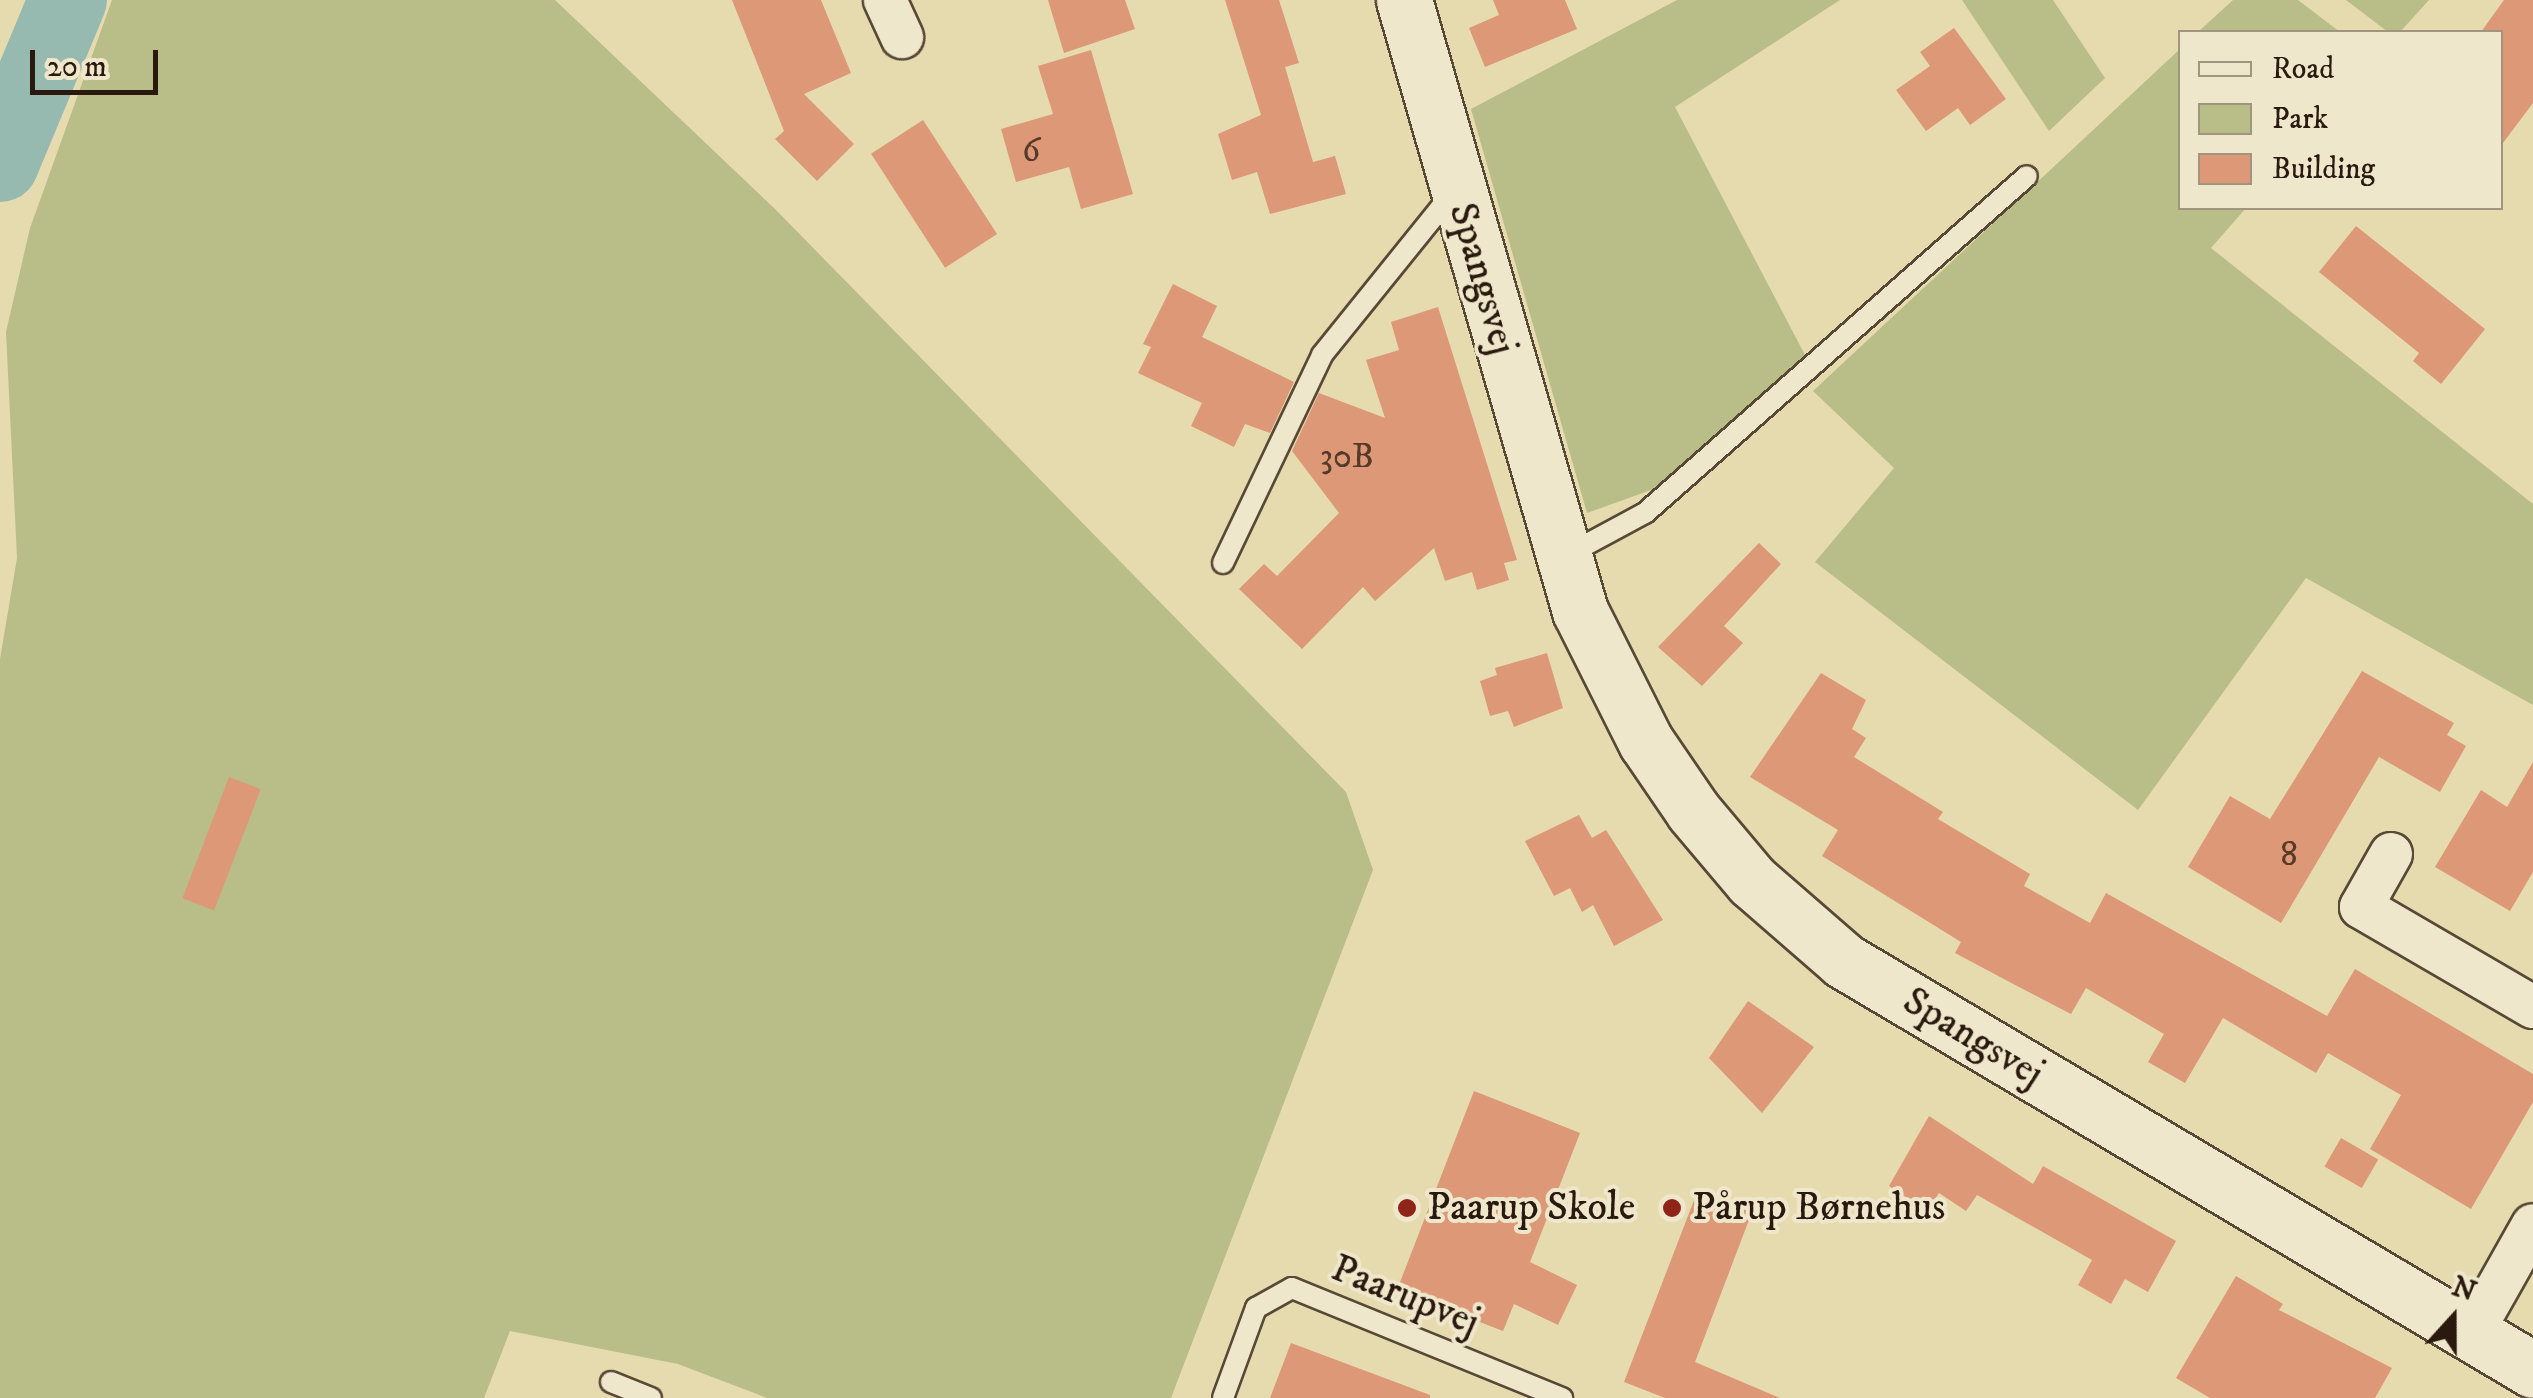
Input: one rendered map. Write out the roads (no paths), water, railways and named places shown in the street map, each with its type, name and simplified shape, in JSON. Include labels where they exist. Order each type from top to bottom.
[{"type":"street","name":"Spangsvej","points":[[1404,0],[1585,624],[1646,742],[1694,812],[1752,881],[1844,961],[2533,1370]]},
{"type":"street","points":[[2391,854],[2361,906],[2533,1007]]},
{"type":"street","points":[[2471,1335],[2533,1224]]},
{"type":"lane","points":[[1564,556],[1645,513],[2027,176]]},
{"type":"lane","points":[[1224,563],[1322,355],[1456,189]]},
{"type":"lane","name":"Paarupvej","points":[[1223,1398],[1256,1308],[1292,1288],[1562,1398]]},
{"type":"lane","points":[[611,1382],[651,1398]]},
{"type":"waterway","points":[[0,163],[68,0]]},
{"type":"place","name":"Paarup Skole","points":[[1407,1208]]},
{"type":"place","name":"Pårup Børnehus","points":[[1672,1208]]}]
